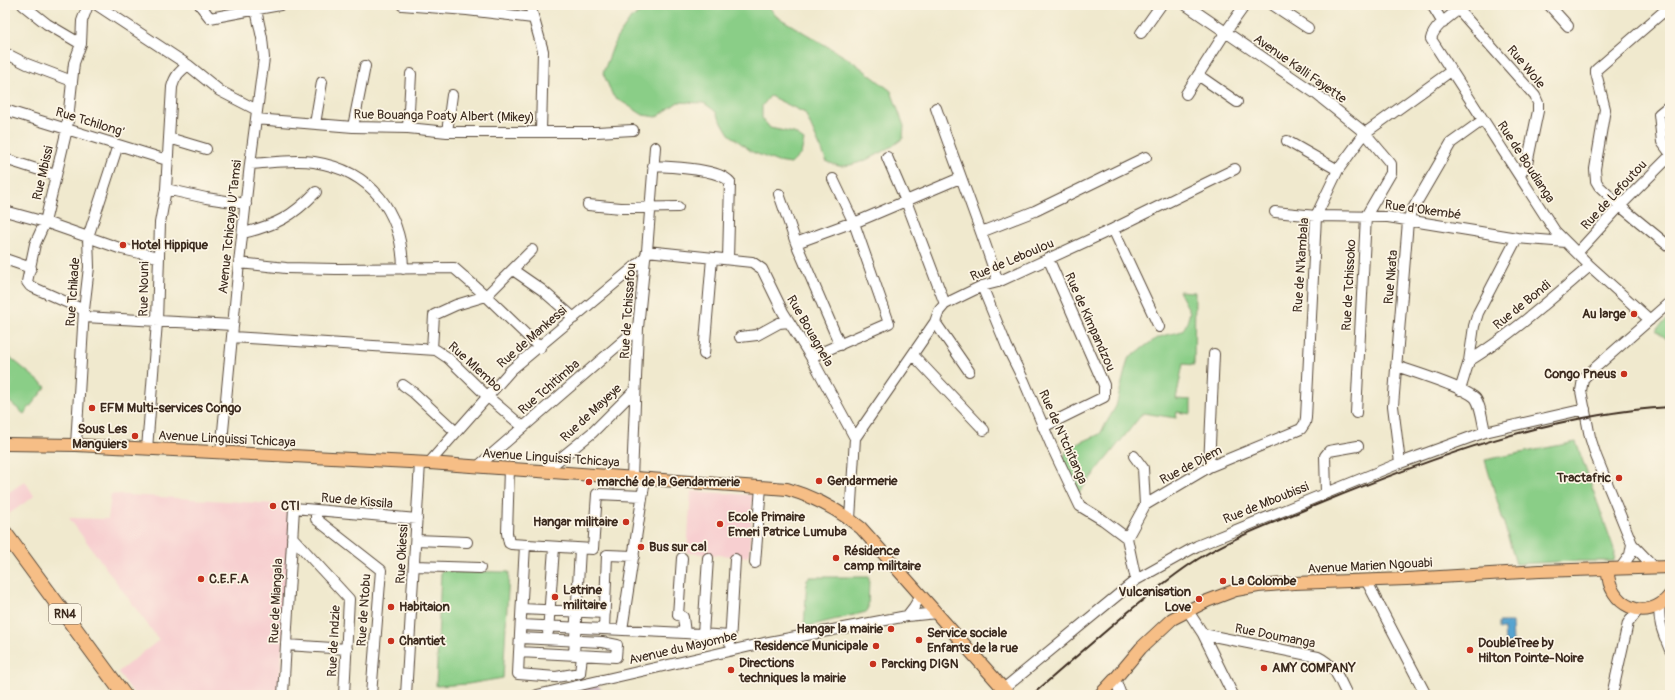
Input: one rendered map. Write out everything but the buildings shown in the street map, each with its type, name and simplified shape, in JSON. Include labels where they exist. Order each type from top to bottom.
[{"type":"highway","name":"RN4","points":[[5,533],[124,695]]},
{"type":"main road","name":"Avenue Linguissi Tchicaya","points":[[5,444],[76,445],[425,463],[787,489],[804,494],[850,519],[861,528],[937,613],[1003,693]]},
{"type":"main road","name":"Avenue Marien Ngouabi","points":[[1100,695],[1141,648],[1172,619],[1207,601],[1236,590],[1258,586],[1366,580],[1591,569],[1670,567]]},
{"type":"main road","points":[[1591,569],[1609,584],[1616,598],[1622,603],[1640,610],[1651,608],[1666,601]]},
{"type":"main road","points":[[1609,584],[1614,569]]},
{"type":"street","points":[[23,5],[47,24],[81,44]]},
{"type":"street","name":"Rue Mbissi","points":[[84,313],[28,285],[27,282],[35,244],[45,222],[66,129],[74,63],[81,44],[82,21],[88,5]]},
{"type":"street","points":[[97,5],[188,65],[220,91],[256,115]]},
{"type":"street","points":[[200,5],[210,18],[255,8],[280,5]]},
{"type":"street","points":[[402,5],[467,8],[533,18]]},
{"type":"street","points":[[530,5],[543,51],[540,131]]},
{"type":"street","points":[[1141,32],[1161,5]]},
{"type":"street","name":"Avenue Kalli Fayette","points":[[1186,5],[1315,93],[1365,133],[1391,164]]},
{"type":"street","points":[[1186,94],[1245,5]]},
{"type":"street","points":[[1273,5],[1308,28]]},
{"type":"street","points":[[1432,5],[1443,23]]},
{"type":"street","points":[[1670,6],[1598,67],[1596,73],[1605,108],[1594,176],[1599,186],[1620,206],[1670,247]]},
{"type":"street","name":"Rue de Boudianga","points":[[1462,7],[1443,23],[1431,39],[1553,227],[1590,266],[1650,320]]},
{"type":"street","name":"Rue Wole","points":[[1462,7],[1535,96],[1538,103],[1538,111],[1527,164],[1520,175]]},
{"type":"street","points":[[1554,7],[1568,26]]},
{"type":"street","name":"Avenue Tchicaya U'Tamsi","points":[[221,452],[239,263],[264,58],[262,38],[255,8]]},
{"type":"street","points":[[5,53],[27,64],[72,81]]},
{"type":"street","name":"Rue Nouni","points":[[147,449],[157,322],[160,223],[166,189],[174,78],[178,72],[188,65]]},
{"type":"street","points":[[353,127],[365,66]]},
{"type":"street","name":"Rue de N'kambala","points":[[1305,423],[1316,216],[1338,170],[1365,133],[1451,71]]},
{"type":"street","points":[[408,128],[411,74]]},
{"type":"street","points":[[1198,76],[1237,102]]},
{"type":"street","points":[[316,124],[322,82]]},
{"type":"street","points":[[447,132],[452,95]]},
{"type":"street","points":[[1668,159],[1662,142],[1660,114],[1670,105]]},
{"type":"street","points":[[936,108],[998,282]]},
{"type":"street","name":"Rue Tchilong'","points":[[5,110],[167,160]]},
{"type":"street","name":"Rue Bouanga Poaty Albert (Mikey)","points":[[256,115],[316,124],[353,127],[408,128],[447,132],[597,132],[633,130]]},
{"type":"street","name":"Rue Nkata","points":[[1400,463],[1392,406],[1408,221],[1411,212],[1452,143],[1483,120]]},
{"type":"street","points":[[169,138],[206,149]]},
{"type":"street","points":[[1287,141],[1338,170]]},
{"type":"street","name":"Rue Tchikade","points":[[76,445],[84,313],[89,266],[88,237],[118,145]]},
{"type":"street","name":"Rue de Tchissafou","points":[[632,478],[638,328],[655,147]]},
{"type":"street","points":[[850,519],[854,438],[913,355],[935,322],[939,311],[945,304],[906,201],[887,157]]},
{"type":"street","points":[[981,232],[1036,211],[1146,157]]},
{"type":"street","points":[[5,159],[55,175]]},
{"type":"street","name":"Rue de Lefoutou","points":[[1578,252],[1620,206],[1668,159]]},
{"type":"street","points":[[250,164],[312,162],[332,166],[350,173],[378,195],[393,217],[400,236],[403,268]]},
{"type":"street","name":"Rue de Tchissoko","points":[[1356,413],[1366,216],[1391,173],[1391,164]]},
{"type":"street","points":[[653,166],[690,168],[723,177],[730,182],[728,259]]},
{"type":"street","name":"Rue de Leboulou","points":[[945,304],[982,286],[998,282],[1113,229],[1235,169]]},
{"type":"street","points":[[796,243],[854,223],[960,178]]},
{"type":"street","points":[[811,357],[889,323],[854,223],[833,179]]},
{"type":"street","points":[[166,189],[206,198],[246,204]]},
{"type":"street","points":[[243,233],[261,229],[288,217],[300,208],[316,192]]},
{"type":"street","points":[[779,194],[796,243],[840,345]]},
{"type":"street","points":[[588,205],[621,208],[678,207]]},
{"type":"street","points":[[5,211],[45,222],[122,249],[158,257]]},
{"type":"street","name":"Rue d'Okembé","points":[[1275,212],[1316,216],[1388,217],[1517,238],[1566,242]]},
{"type":"street","points":[[1113,229],[1160,327]]},
{"type":"street","points":[[1460,390],[1478,313],[1517,238]]},
{"type":"street","points":[[432,349],[434,315],[456,305],[486,296],[532,250]]},
{"type":"street","name":"Rue Bouagnela","points":[[646,254],[752,262],[762,269],[789,322],[811,357],[854,438]]},
{"type":"street","name":"Rue de Mankessi","points":[[425,463],[456,432],[511,370],[540,348],[646,254]]},
{"type":"street","points":[[704,354],[712,258]]},
{"type":"street","name":"Rue de Kimpandzou","points":[[1043,427],[1104,397],[1104,385],[1048,258]]},
{"type":"street","points":[[5,260],[31,268]]},
{"type":"street","points":[[239,263],[286,268],[454,268],[486,296],[540,348]]},
{"type":"street","name":"Rue de Bondi","points":[[1468,361],[1486,350],[1529,317],[1590,266]]},
{"type":"street","points":[[513,270],[542,290],[574,318]]},
{"type":"street","name":"Rue de N'tchitanga","points":[[982,286],[1007,347],[1024,381],[1043,427],[1080,506],[1103,520],[1127,538]]},
{"type":"street","points":[[1654,567],[1632,544],[1596,456],[1590,437],[1580,391],[1583,380],[1588,374],[1670,302]]},
{"type":"street","points":[[84,313],[157,322],[233,325]]},
{"type":"street","points":[[740,338],[757,335],[778,323],[789,322]]},
{"type":"street","points":[[935,322],[969,371]]},
{"type":"street","name":"Rue Tchitimba","points":[[477,467],[638,328]]},
{"type":"street","name":"Rue Mlembo","points":[[232,337],[432,349],[440,352],[448,358],[488,397],[523,427]]},
{"type":"street","points":[[1209,467],[1214,354]]},
{"type":"street","points":[[913,355],[984,430]]},
{"type":"street","points":[[1396,366],[1460,390],[1476,399],[1485,432]]},
{"type":"street","points":[[403,385],[414,393],[456,432]]},
{"type":"street","name":"Rue de Mayeye","points":[[545,471],[593,432],[635,390]]},
{"type":"street","name":"Rue de Mboubissi","points":[[1003,693],[1136,580],[1197,546],[1400,463],[1485,432],[1585,409]]},
{"type":"street","name":"Rue de Djem","points":[[1145,505],[1209,467],[1301,429],[1305,423]]},
{"type":"street","points":[[1326,493],[1325,456],[1328,451],[1358,446]]},
{"type":"street","points":[[1134,456],[1143,468],[1145,505],[1127,538],[1136,580]]},
{"type":"street","name":"Rue Okiessi","points":[[406,695],[417,519],[425,463]]},
{"type":"street","points":[[509,469],[508,540],[511,544],[554,548],[592,549],[597,494],[642,496]]},
{"type":"street","points":[[622,630],[645,479]]},
{"type":"street","points":[[755,564],[761,487]]},
{"type":"street","name":"Rue de Kissila","points":[[294,508],[417,519]]},
{"type":"street","name":"Rue de Miangala","points":[[283,695],[294,508]]},
{"type":"street","name":"Rue de Ntobu","points":[[316,510],[316,519],[382,570],[371,695]]},
{"type":"street","name":"Rue de Indzie","points":[[292,538],[349,599],[344,695]]},
{"type":"street","points":[[416,540],[467,542]]},
{"type":"street","points":[[1614,569],[1630,555],[1632,544]]},
{"type":"street","points":[[525,545],[518,674],[556,677],[580,673],[574,640],[580,549]]},
{"type":"street","points":[[547,654],[554,548]]},
{"type":"street","points":[[604,629],[607,555],[634,556]]},
{"type":"street","points":[[682,558],[678,615],[683,617],[685,633]]},
{"type":"street","points":[[703,634],[708,558]]},
{"type":"street","points":[[729,651],[735,559]]},
{"type":"street","points":[[414,566],[480,568]]},
{"type":"street","points":[[1366,580],[1426,695]]},
{"type":"street","points":[[907,616],[921,595]]},
{"type":"street","points":[[1666,601],[1659,613],[1660,623],[1670,650]]},
{"type":"street","points":[[1612,695],[1628,623],[1622,603]]},
{"type":"street","points":[[522,609],[605,613]]},
{"type":"street","points":[[1628,623],[1640,610],[1652,615],[1660,623]]},
{"type":"street","points":[[1188,611],[1203,634],[1233,695]]},
{"type":"street","name":"Avenue du Mayombe","points":[[537,695],[729,651],[907,616],[937,613]]},
{"type":"street","points":[[521,625],[549,625],[730,636]]},
{"type":"street","name":"Rue Doumanga","points":[[1203,634],[1318,657],[1327,661],[1333,668],[1347,695]]},
{"type":"street","points":[[519,652],[616,657],[617,645],[602,642],[520,638]]},
{"type":"street","points":[[286,645],[347,649]]},
{"type":"street","points":[[1115,679],[1122,695]]},
{"type":"shaded area","points":[[25,481],[34,496],[6,516],[5,495]]},
{"type":"shaded area","name":"Ecole Primaire Emeri Patrice Lumuba","points":[[691,491],[753,495],[749,557],[687,553]]},
{"type":"shaded area","name":"C.E.F.A","points":[[111,494],[292,505],[279,695],[135,695],[118,672],[159,640],[69,518],[108,519]]},
{"type":"shaded area","points":[[598,685],[606,695],[556,695]]},
{"type":"green space","points":[[655,5],[769,5],[776,16],[852,61],[891,91],[904,126],[903,138],[890,148],[864,161],[847,166],[838,166],[827,162],[805,113],[770,96],[762,106],[762,118],[770,128],[794,133],[804,140],[801,154],[791,164],[778,162],[752,152],[729,134],[715,111],[704,103],[678,102],[657,117],[643,115],[613,96],[603,73],[616,39],[631,18]]},
{"type":"green space","points":[[1179,291],[1195,292],[1194,365],[1183,364],[1176,399],[1191,400],[1191,414],[1177,412],[1176,418],[1143,413],[1078,494],[1062,461],[1068,448],[1100,434],[1116,406],[1128,359],[1156,339],[1183,330],[1190,312]]},
{"type":"green space","points":[[1670,317],[1670,342],[1656,330]]},
{"type":"green space","points":[[5,353],[46,387],[24,414],[5,398]]},
{"type":"green space","points":[[1576,442],[1615,552],[1614,561],[1572,561],[1516,564],[1485,460]]},
{"type":"green space","points":[[441,571],[509,572],[503,678],[468,684],[436,686]]},
{"type":"green space","points":[[810,577],[869,577],[868,610],[866,612],[804,627],[807,579]]},
{"type":"water","points":[[1499,622],[1512,622],[1513,643],[1505,643],[1504,629],[1499,629]]},
{"type":"railway","points":[[1032,695],[1127,613],[1171,578],[1198,559],[1241,536],[1402,471],[1489,441],[1579,419],[1624,411],[1670,407]]},
{"type":"place","name":"Hotel Hippique","points":[[123,245]]},
{"type":"place","name":"Au large","points":[[1634,314]]},
{"type":"place","name":"Congo Pneus","points":[[1624,374]]},
{"type":"place","name":"EFM Multi-services Congo","points":[[92,408]]},
{"type":"place","name":"Sous Les Manguiers","points":[[135,436]]},
{"type":"place","name":"Tractafric","points":[[1619,478]]},
{"type":"place","name":"Gendarmerie","points":[[819,481]]},
{"type":"place","name":"marché de la Gendarmerie","points":[[589,482]]},
{"type":"place","name":"CTI","points":[[273,506]]},
{"type":"place","name":"Hangar militaire","points":[[626,522]]},
{"type":"place","name":"Ecole Primaire Emeri Patrice Lumuba","points":[[720,524]]},
{"type":"place","name":"Bus sur cal","points":[[641,547]]},
{"type":"place","name":"Résidence camp militaire","points":[[836,558]]},
{"type":"place","name":"C.E.F.A","points":[[201,579]]},
{"type":"place","name":"La Colombe","points":[[1223,581]]},
{"type":"place","name":"Latrine militaire","points":[[555,597]]},
{"type":"place","name":"Vulcanisation Love","points":[[1199,599]]},
{"type":"place","name":"Habitaion","points":[[391,607]]},
{"type":"place","name":"Hangar la mairie","points":[[891,629]]},
{"type":"place","name":"Service sociale Enfants de la rue","points":[[919,640]]},
{"type":"place","name":"Chantiet","points":[[391,641]]},
{"type":"place","name":"Residence Municipale","points":[[876,646]]},
{"type":"place","name":"DoubleTree by Hilton Pointe-Noire","points":[[1470,650]]},
{"type":"place","name":"Parcking DIGN","points":[[873,664]]},
{"type":"place","name":"AMY COMPANY","points":[[1264,668]]},
{"type":"place","name":"Directions techniques la mairie","points":[[731,670]]}]
